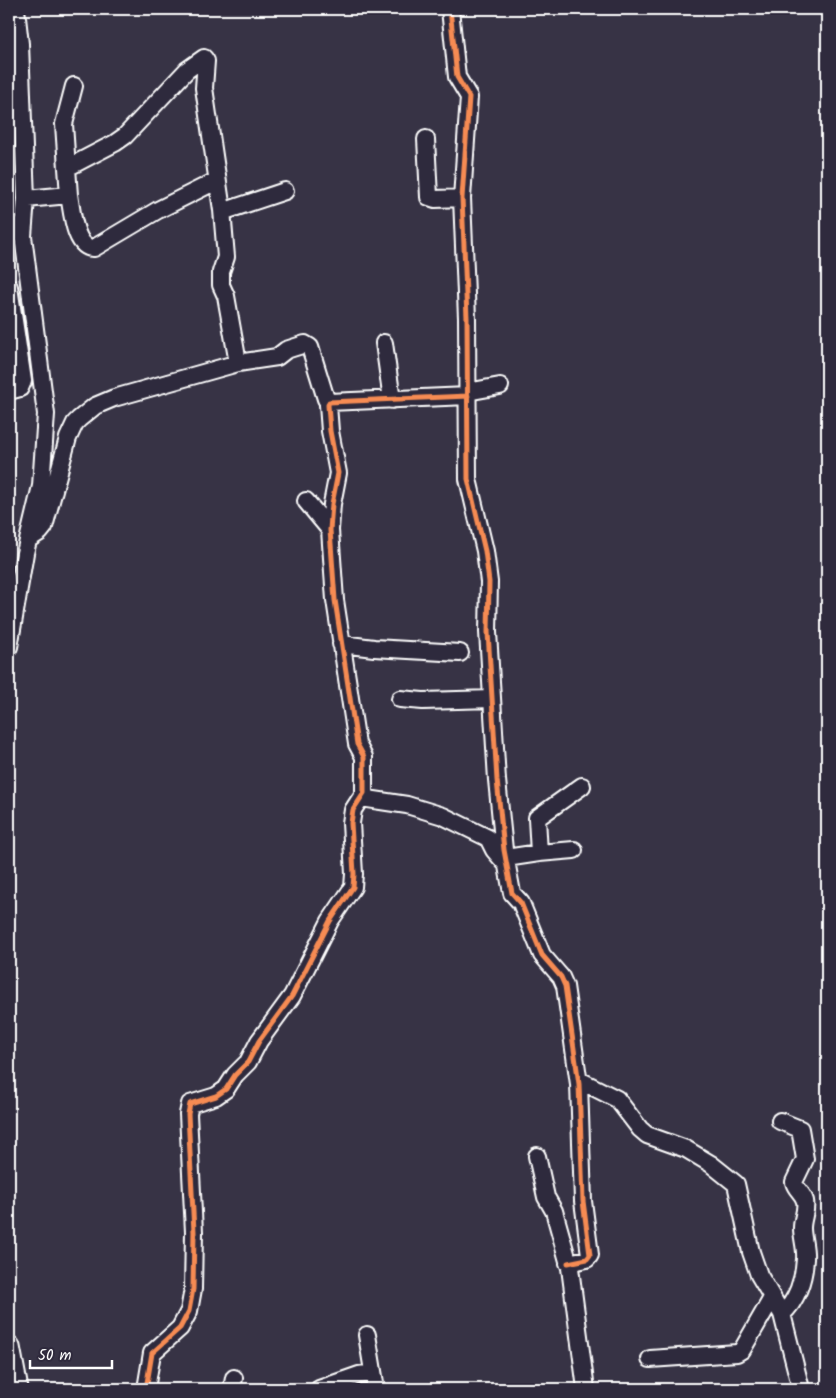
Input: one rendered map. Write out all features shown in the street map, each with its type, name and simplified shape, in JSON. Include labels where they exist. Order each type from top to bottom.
[{"type":"main road","points":[[9,1347],[17,1389]]},
{"type":"street","points":[[9,647],[41,486],[46,414],[23,236],[26,199],[20,44],[16,9]]},
{"type":"street","points":[[450,9],[457,77],[469,97],[462,198],[468,394],[468,479],[485,550],[489,582],[488,632],[497,780],[512,893],[520,903],[542,955],[561,976],[565,986],[579,1080],[583,1201],[590,1256],[587,1259],[568,1263]]},
{"type":"street","points":[[67,168],[125,136],[187,70],[199,59],[204,58],[206,61],[204,88],[216,181],[222,210],[226,257],[221,285],[226,296],[238,363]]},
{"type":"street","points":[[74,86],[64,124],[69,195],[77,232],[83,244],[88,248],[94,248],[158,210],[216,181]]},
{"type":"street","points":[[426,138],[429,197],[435,199],[462,198]]},
{"type":"street","points":[[222,210],[228,210],[285,191]]},
{"type":"street","points":[[26,199],[69,195]]},
{"type":"street","points":[[9,236],[24,221]]},
{"type":"street","points":[[9,295],[23,381],[20,388],[9,391]]},
{"type":"street","points":[[384,343],[392,400]]},
{"type":"street","points":[[29,539],[44,527],[68,438],[75,423],[95,406],[238,363],[277,357],[286,350],[305,344],[310,347],[326,399],[329,402],[330,431],[338,473],[332,504],[330,530],[340,644],[356,744],[364,757],[364,793],[354,810],[351,823],[354,874],[352,887],[330,921],[292,996],[226,1089],[216,1096],[190,1104],[188,1114],[194,1232],[193,1288],[189,1311],[180,1328],[152,1353],[146,1389]]},
{"type":"street","points":[[329,402],[392,400],[468,394],[500,386]]},
{"type":"street","points":[[306,501],[330,530]]},
{"type":"street","points":[[340,644],[460,653]]},
{"type":"street","points":[[400,699],[423,701],[492,699]]},
{"type":"street","points":[[539,853],[537,818],[582,786]]},
{"type":"street","points":[[361,798],[407,805],[443,816],[488,838],[494,850],[507,862]]},
{"type":"street","points":[[507,862],[539,853],[574,850]]},
{"type":"street","points":[[579,1080],[617,1099],[640,1129],[647,1135],[686,1149],[711,1164],[736,1184],[754,1260],[759,1275],[782,1314],[801,1389]]},
{"type":"street","points":[[780,1121],[800,1129],[805,1159],[794,1182],[797,1191],[804,1198],[806,1207],[802,1227],[805,1258],[800,1285],[791,1306],[782,1314]]},
{"type":"street","points":[[537,1156],[546,1197],[554,1211],[568,1263],[586,1389]]},
{"type":"street","points":[[650,1359],[737,1353],[742,1350],[772,1298]]},
{"type":"street","points":[[367,1335],[376,1389]]},
{"type":"street","points":[[319,1389],[359,1375],[373,1373]]},
{"type":"cycle path","points":[[450,9],[457,77],[469,97],[462,198],[467,318],[468,479],[485,551],[489,582],[488,632],[497,780],[504,850],[512,893],[521,903],[542,955],[561,977],[565,986],[579,1084],[583,1201],[590,1255],[587,1259],[568,1263]]},
{"type":"cycle path","points":[[146,1389],[152,1353],[180,1328],[189,1311],[193,1289],[194,1232],[188,1114],[190,1104],[216,1096],[226,1089],[235,1075],[248,1062],[259,1041],[292,996],[330,921],[353,887],[351,823],[353,810],[364,793],[364,757],[357,744],[335,600],[330,530],[332,504],[338,473],[330,431],[328,405],[329,402],[468,396]]}]
